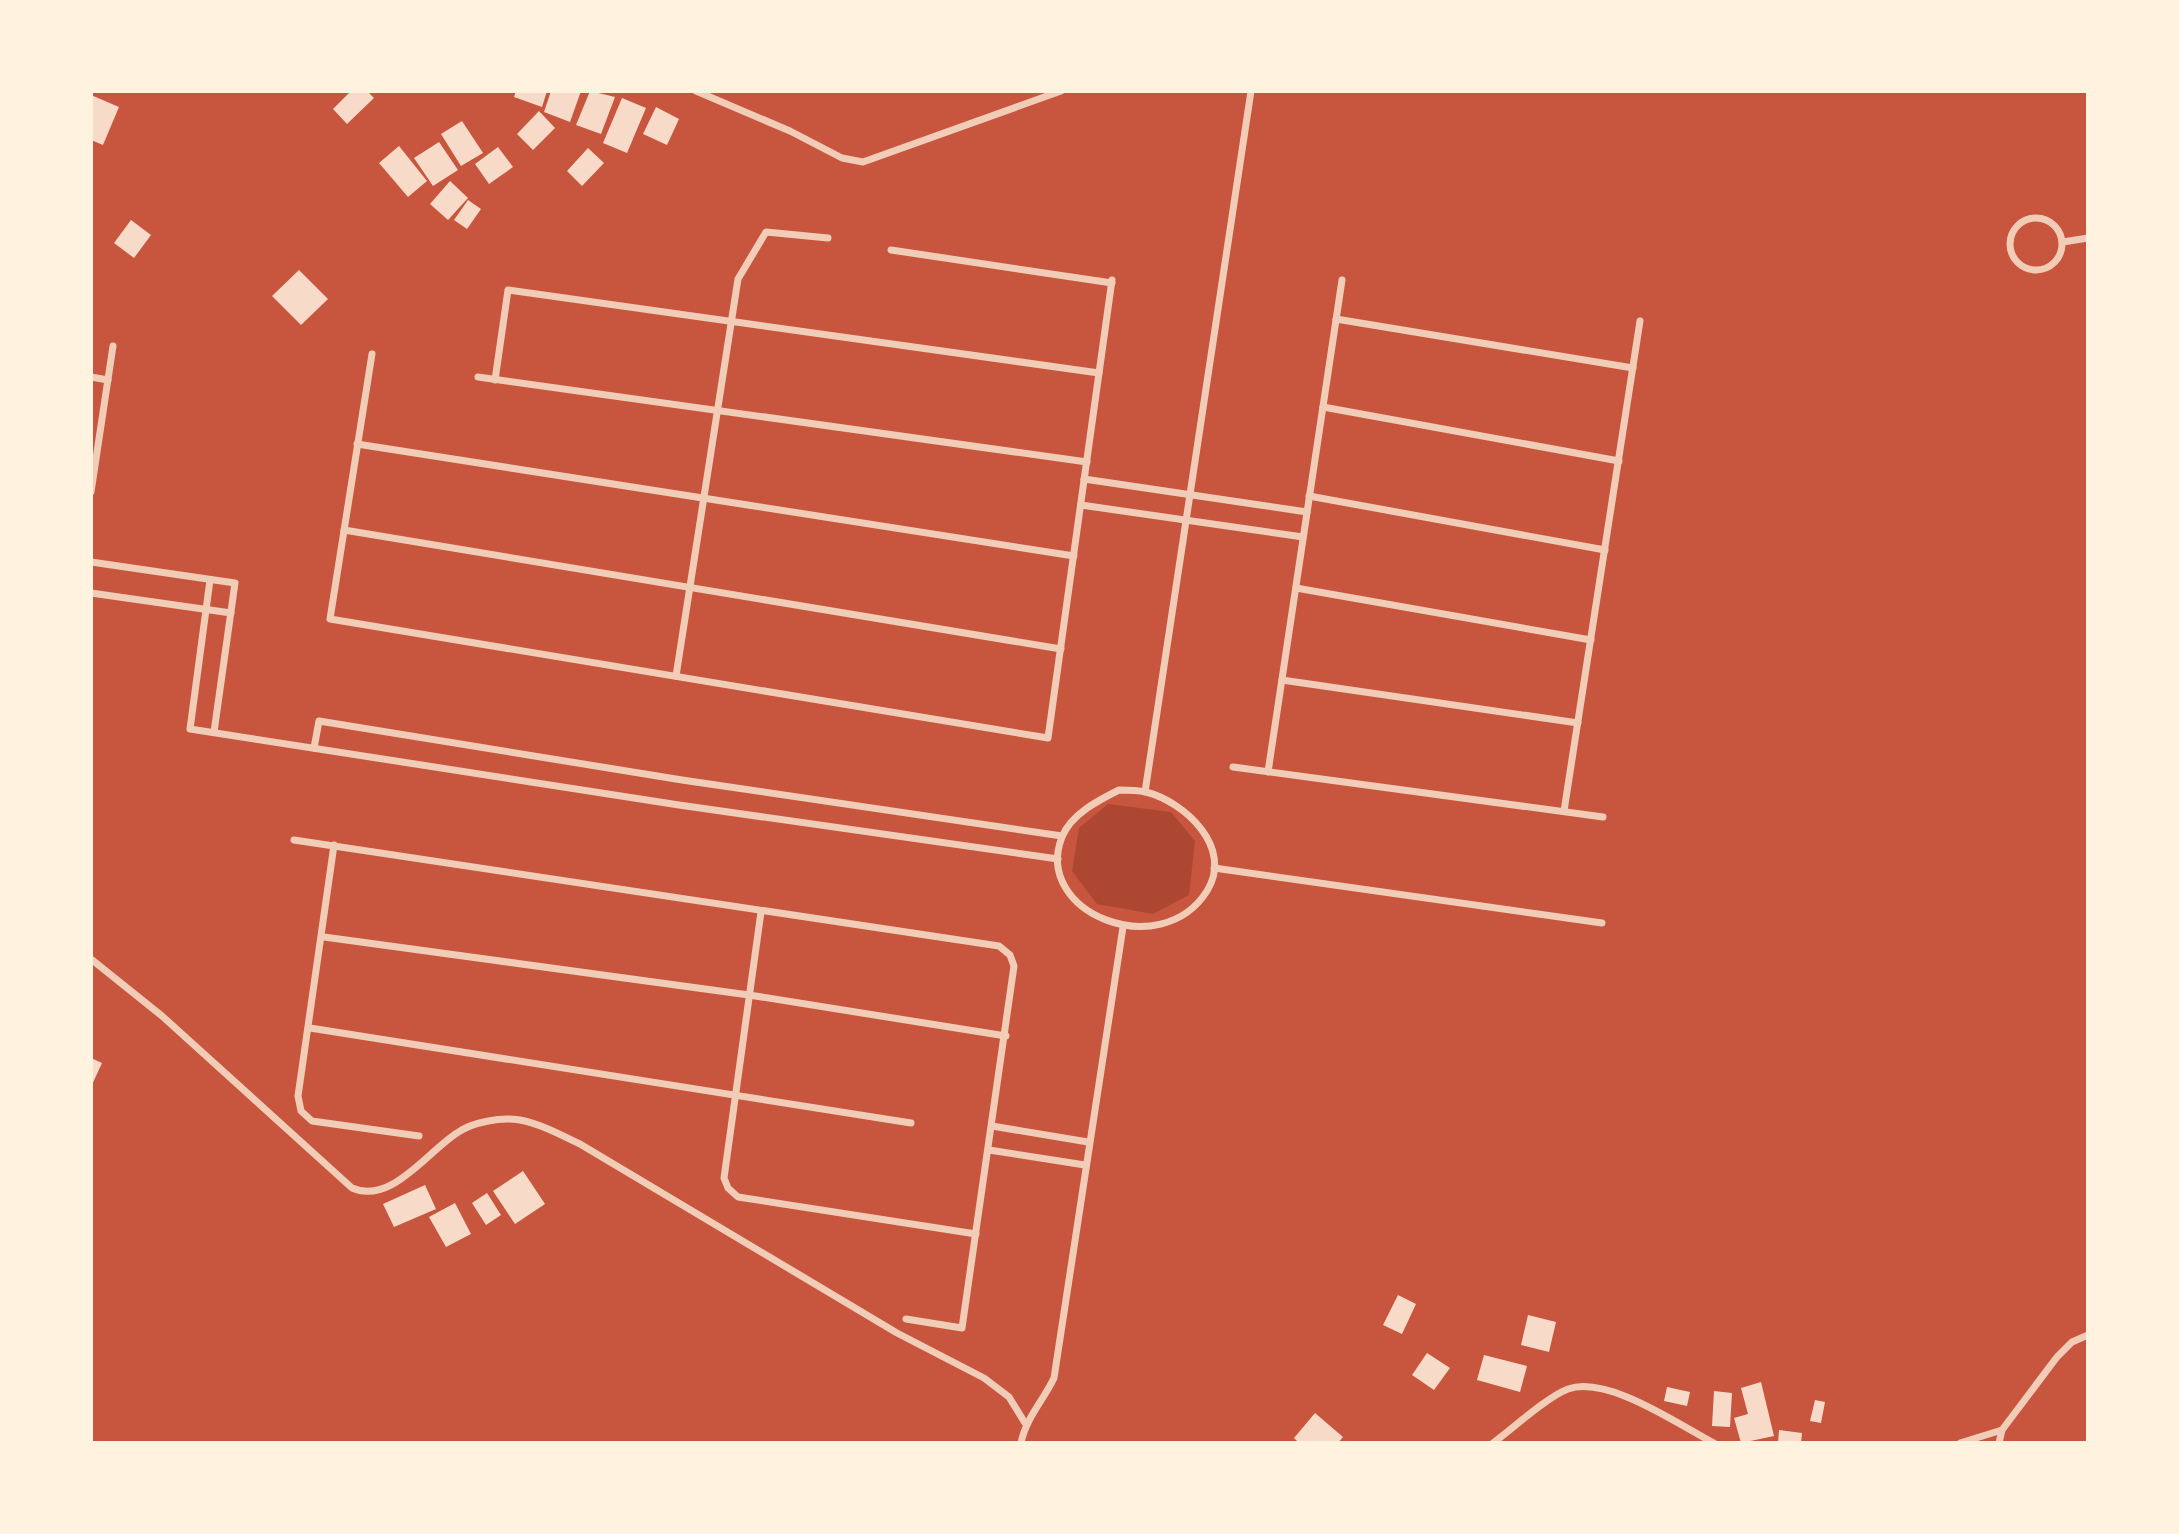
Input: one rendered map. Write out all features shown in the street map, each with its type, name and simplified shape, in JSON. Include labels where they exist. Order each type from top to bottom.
[{"type":"street","points":[[696,91],[790,131],[842,158],[863,162],[1060,91]]},
{"type":"street","points":[[1145,792],[1251,91]]},
{"type":"street","points":[[2035,217],[2048,219],[2059,229],[2063,242],[2060,256],[2052,266],[2038,271],[2025,268],[2014,259],[2009,246],[2012,232],[2021,221],[2035,217]]},
{"type":"street","points":[[676,676],[738,279],[766,232],[828,238]]},
{"type":"street","points":[[2063,242],[2088,238]]},
{"type":"street","points":[[372,354],[330,619],[1048,738],[1112,282],[891,250]]},
{"type":"street","points":[[1268,772],[1342,280]]},
{"type":"street","points":[[495,380],[508,290],[1099,373]]},
{"type":"street","points":[[1336,319],[1633,368]]},
{"type":"street","points":[[1564,811],[1640,321]]},
{"type":"street","points":[[91,492],[113,345]]},
{"type":"street","points":[[91,377],[108,380]]},
{"type":"street","points":[[478,377],[1087,462]]},
{"type":"street","points":[[1323,407],[1619,461]]},
{"type":"street","points":[[358,443],[1074,556]]},
{"type":"street","points":[[1084,479],[1307,512]]},
{"type":"street","points":[[1310,496],[1605,550]]},
{"type":"street","points":[[1081,505],[1304,537]]},
{"type":"street","points":[[344,530],[1061,649]]},
{"type":"street","points":[[91,562],[235,583],[214,732]]},
{"type":"street","points":[[210,580],[190,729],[680,806],[1058,859]]},
{"type":"street","points":[[1296,588],[1591,640]]},
{"type":"street","points":[[91,593],[231,613]]},
{"type":"street","points":[[1282,680],[1578,723]]},
{"type":"street","points":[[314,748],[318,721],[682,780],[1062,836]]},
{"type":"street","points":[[1233,767],[1603,817]]},
{"type":"street","points":[[1119,790],[1145,792],[1194,818],[1210,843],[1214,868],[1207,890],[1187,912],[1160,926],[1123,927],[1099,918],[1079,903],[1063,883],[1058,859],[1062,836],[1076,817],[1119,790]]},
{"type":"street","points":[[294,840],[999,946],[1010,955],[1014,966],[962,1328],[906,1320]]},
{"type":"street","points":[[334,845],[324,937],[298,1096],[301,1111],[312,1121],[419,1136]]},
{"type":"street","points":[[1214,868],[1602,923]]},
{"type":"street","points":[[761,912],[733,1095],[724,1178],[728,1188],[738,1197],[976,1234]]},
{"type":"street","points":[[1021,1443],[1025,1423],[1043,1400],[1054,1378],[1123,927]]},
{"type":"street","points":[[324,937],[749,995],[1006,1036]]},
{"type":"street","points":[[91,959],[162,1016],[352,1188],[364,1193],[383,1189],[457,1133],[471,1126],[519,1120],[547,1128],[580,1144],[897,1333],[984,1378],[1009,1397],[1025,1423]]},
{"type":"street","points":[[310,1028],[911,1123]]},
{"type":"street","points":[[992,1126],[1088,1142]]},
{"type":"street","points":[[989,1150],[1085,1165]]},
{"type":"street","points":[[1998,1443],[2002,1430],[2057,1357],[2072,1342],[2088,1335]]},
{"type":"street","points":[[1493,1443],[1557,1395],[1586,1386],[1606,1390],[1640,1404],[1714,1443]]},
{"type":"street","points":[[1960,1443],[2002,1430]]},
{"type":"shaded area","points":[[1108,804],[1171,812],[1195,841],[1189,895],[1153,914],[1097,904],[1072,871],[1079,828]]},
{"type":"building","points":[[351,91],[367,91],[374,98],[347,124],[333,109]]},
{"type":"building","points":[[516,91],[547,91],[542,107],[514,97]]},
{"type":"building","points":[[551,91],[581,91],[570,122],[544,112]]},
{"type":"building","points":[[590,91],[615,97],[601,134],[576,125]]},
{"type":"building","points":[[91,95],[119,107],[103,145],[91,140]]},
{"type":"building","points":[[622,98],[646,108],[627,153],[603,143]]},
{"type":"building","points":[[656,107],[679,119],[667,145],[643,134]]},
{"type":"building","points":[[539,111],[555,128],[533,150],[517,134]]},
{"type":"building","points":[[462,121],[483,153],[461,166],[441,134]]},
{"type":"building","points":[[439,142],[458,170],[433,186],[414,158]]},
{"type":"building","points":[[399,146],[427,181],[408,197],[379,163]]},
{"type":"building","points":[[498,147],[513,167],[489,184],[475,164]]},
{"type":"building","points":[[588,148],[604,163],[582,186],[567,171]]},
{"type":"building","points":[[450,181],[468,198],[448,220],[430,204]]},
{"type":"building","points":[[468,200],[481,209],[467,229],[454,220]]},
{"type":"building","points":[[131,220],[151,235],[134,258],[114,243]]},
{"type":"building","points":[[299,270],[328,299],[301,325],[272,296]]},
{"type":"building","points":[[91,1058],[102,1063],[91,1087]]},
{"type":"building","points":[[523,1171],[545,1204],[515,1224],[493,1191]]},
{"type":"building","points":[[425,1185],[436,1209],[394,1227],[383,1204]]},
{"type":"building","points":[[487,1193],[501,1215],[486,1225],[472,1203]]},
{"type":"building","points":[[455,1203],[471,1234],[446,1247],[429,1217]]},
{"type":"building","points":[[1398,1295],[1416,1304],[1402,1334],[1383,1325]]},
{"type":"building","points":[[1528,1315],[1556,1322],[1549,1352],[1521,1345]]},
{"type":"building","points":[[1427,1353],[1450,1368],[1434,1390],[1412,1375]]},
{"type":"building","points":[[1484,1355],[1527,1366],[1520,1392],[1477,1380]]},
{"type":"building","points":[[1761,1382],[1774,1436],[1741,1443],[1734,1418],[1748,1414],[1741,1388]]},
{"type":"building","points":[[1667,1387],[1690,1392],[1687,1406],[1664,1401]]},
{"type":"building","points":[[1714,1391],[1732,1393],[1730,1427],[1712,1426]]},
{"type":"building","points":[[1815,1400],[1825,1402],[1821,1423],[1810,1421]]},
{"type":"building","points":[[1315,1413],[1343,1437],[1338,1443],[1299,1443],[1294,1438]]},
{"type":"building","points":[[1779,1430],[1802,1433],[1801,1443],[1778,1443]]}]
